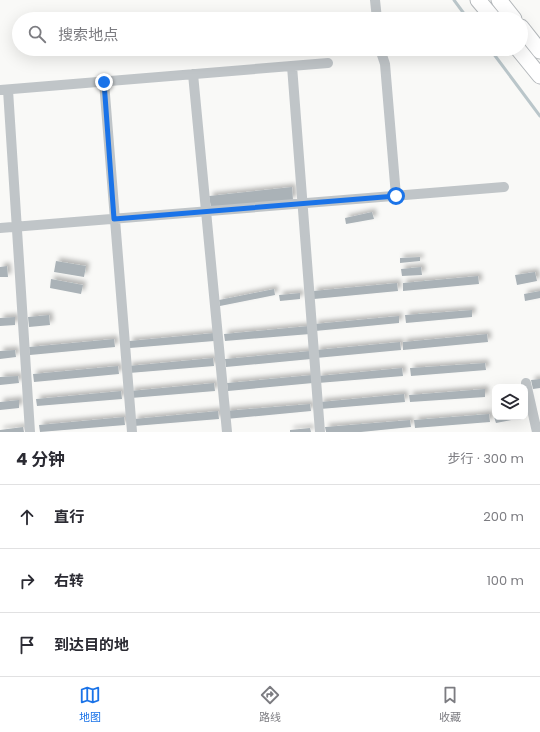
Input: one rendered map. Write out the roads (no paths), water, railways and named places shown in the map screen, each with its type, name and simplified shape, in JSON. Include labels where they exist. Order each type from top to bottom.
[{"type":"highway","points":[[478,0],[488,12]]},
{"type":"highway","points":[[499,0],[508,12]]},
{"type":"highway","points":[[528,36],[540,51]]},
{"type":"highway","points":[[524,56],[540,76]]},
{"type":"street","points":[[375,0],[376,12]]},
{"type":"street","points":[[382,56],[385,64],[396,196]]},
{"type":"street","points":[[30,432],[16,227],[4,90],[328,63]]},
{"type":"street","points":[[292,66],[320,432]]},
{"type":"street","points":[[193,74],[227,432]]},
{"type":"street","points":[[104,82],[132,432]]},
{"type":"street","points":[[0,228],[504,187]]},
{"type":"street","points":[[526,383],[537,432]]},
{"type":"waterway","points":[[454,0],[463,12]]},
{"type":"waterway","points":[[495,56],[540,116]]}]
